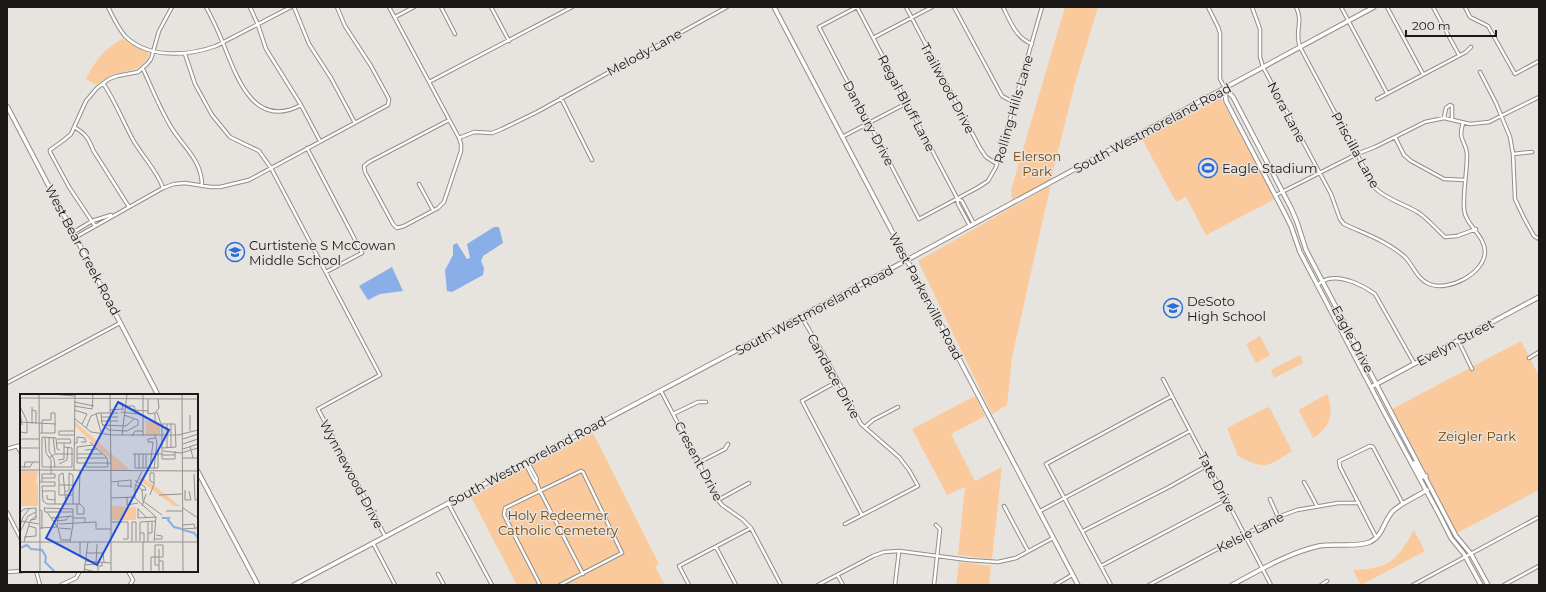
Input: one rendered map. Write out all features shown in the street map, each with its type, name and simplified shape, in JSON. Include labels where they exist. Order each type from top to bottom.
[{"type":"street","points":[[108,7],[124,35],[130,41],[153,51],[185,54],[204,50],[223,43],[291,7]]},
{"type":"street","points":[[95,226],[69,187],[50,150],[71,134],[86,101],[97,88],[103,83],[117,76],[138,72],[143,69],[151,59],[159,31],[172,7]]},
{"type":"street","points":[[206,7],[237,77],[245,92],[254,102],[261,107],[280,112],[294,109],[301,105]]},
{"type":"street","points":[[250,7],[266,48],[301,105],[320,142]]},
{"type":"street","points":[[294,7],[309,44],[331,78],[355,123]]},
{"type":"street","points":[[76,237],[163,188],[179,183],[211,187],[232,185],[249,180],[388,105],[389,101],[387,96],[371,66],[345,26],[337,7]]},
{"type":"street","points":[[389,7],[459,138],[461,144],[461,151],[444,202],[433,210],[404,226],[397,228],[393,224],[365,172],[364,166],[368,162],[449,120]]},
{"type":"street","points":[[395,18],[414,7]]},
{"type":"street","points":[[441,7],[455,34]]},
{"type":"street","points":[[492,7],[509,41]]},
{"type":"street","points":[[429,82],[572,7]]},
{"type":"street","name":"Melody Lane","points":[[459,138],[474,132],[496,132],[726,7]]},
{"type":"street","name":"West Parkerville Road","points":[[774,7],[1078,585]]},
{"type":"street","name":"Danbury Drive","points":[[857,7],[819,27],[919,219]]},
{"type":"street","name":"Regal Bluff Lane","points":[[857,7],[957,198],[958,204],[970,226]]},
{"type":"street","name":"Trailwood Drive","points":[[906,7],[980,148],[986,157],[997,164]]},
{"type":"street","points":[[873,38],[932,7]]},
{"type":"street","points":[[954,7],[1002,96],[1015,103]]},
{"type":"street","points":[[1003,7],[1019,36],[1032,44]]},
{"type":"street","name":"Rolling Hills Lane","points":[[919,219],[988,181],[997,164],[1042,7]]},
{"type":"street","name":"Eagle Drive","points":[[1208,7],[1220,33],[1220,79],[1225,89],[1233,97],[1283,192],[1297,222],[1306,250],[1426,476],[1456,536],[1471,554],[1488,585]]},
{"type":"street","name":"Nora Lane","points":[[1252,7],[1260,29],[1260,57],[1264,67],[1331,194],[1340,219],[1344,224],[1389,245],[1406,258],[1419,276],[1428,284],[1437,286],[1446,286],[1458,282],[1474,272],[1483,262],[1485,251],[1476,230]]},
{"type":"street","name":"Priscilla Lane","points":[[1296,7],[1300,18],[1297,39],[1300,47],[1375,188],[1380,194],[1406,205],[1446,236],[1457,236],[1476,230]]},
{"type":"street","points":[[1341,7],[1387,93]]},
{"type":"street","name":"South Westmoreland Road","points":[[294,585],[907,260],[1374,7]]},
{"type":"street","points":[[1387,7],[1423,74]]},
{"type":"street","points":[[1433,7],[1459,55]]},
{"type":"street","points":[[1465,7],[1470,17],[1488,26],[1514,74],[1539,61]]},
{"type":"street","points":[[1376,99],[1459,55],[1471,47]]},
{"type":"street","name":"Wynnewood Drive","points":[[185,54],[195,84],[212,115],[230,137],[259,151],[271,168],[380,375],[318,409],[385,536]]},
{"type":"street","points":[[143,69],[171,127],[199,167],[202,175],[202,186]]},
{"type":"street","points":[[1480,72],[1502,116],[1510,137],[1513,154],[1515,199],[1534,236],[1539,239]]},
{"type":"street","points":[[103,83],[117,105],[132,138],[157,175],[163,188]]},
{"type":"street","name":"Eagle Drive","points":[[1225,89],[1226,101],[1276,195],[1291,226],[1300,252],[1317,285],[1451,538],[1466,557],[1481,585]]},
{"type":"street","points":[[1276,195],[1425,122],[1444,118],[1463,123],[1479,124],[1489,122],[1539,97]]},
{"type":"street","points":[[561,98],[592,160]]},
{"type":"street","points":[[842,137],[907,103]]},
{"type":"street","points":[[1444,118],[1446,108],[1450,105],[1453,109],[1452,120]]},
{"type":"street","name":"West Bear Creek Road","points":[[7,106],[157,394]]},
{"type":"street","points":[[1463,123],[1461,135],[1467,155],[1464,210],[1468,221],[1476,230]]},
{"type":"street","points":[[74,127],[85,134],[93,150],[128,207]]},
{"type":"street","points":[[1395,137],[1404,155],[1410,161],[1444,178],[1465,180]]},
{"type":"street","points":[[307,148],[362,253],[326,272]]},
{"type":"street","points":[[1513,154],[1532,152]]},
{"type":"street","points":[[419,184],[433,210]]},
{"type":"street","name":"Regal Bluff Lane","points":[[957,198],[962,201],[974,224]]},
{"type":"street","points":[[74,232],[92,221],[118,213]]},
{"type":"street","points":[[1317,285],[1328,279],[1348,281],[1365,287],[1375,294],[1414,363]]},
{"type":"street","name":"Evelyn Street","points":[[1370,387],[1539,297]]},
{"type":"street","name":"Candace Drive","points":[[801,316],[858,418],[865,427],[899,457],[909,470],[918,486],[862,515]]},
{"type":"street","points":[[7,383],[121,323]]},
{"type":"street","points":[[1345,338],[1351,335]]},
{"type":"street","points":[[1458,339],[1472,369]]},
{"type":"street","points":[[1529,358],[1539,352]]},
{"type":"street","name":"Tate Drive","points":[[1163,379],[1271,585]]},
{"type":"street","points":[[838,381],[802,401],[862,515],[845,524]]},
{"type":"street","name":"Cresent Drive","points":[[661,391],[718,500],[722,505],[742,519],[751,528],[781,585]]},
{"type":"street","points":[[1111,585],[1046,464],[1172,396]]},
{"type":"street","points":[[673,414],[698,402],[706,402]]},
{"type":"street","points":[[865,427],[873,420],[898,407]]},
{"type":"street","points":[[1386,416],[1392,413]]},
{"type":"street","points":[[1040,511],[1190,430]]},
{"type":"street","points":[[698,463],[725,449],[728,444]]},
{"type":"street","points":[[7,449],[20,445]]},
{"type":"street","points":[[17,446],[20,451]]},
{"type":"street","points":[[1376,537],[1338,464],[1343,459],[1370,446],[1373,447],[1403,504]]},
{"type":"street","points":[[1406,453],[1418,468],[1422,477],[1426,476]]},
{"type":"street","points":[[525,462],[537,479],[536,481],[540,491],[583,574]]},
{"type":"street","points":[[1083,532],[1208,465]]},
{"type":"street","points":[[540,585],[504,515],[505,508],[581,471],[583,472],[622,553],[560,585]]},
{"type":"street","points":[[198,472],[258,585]]},
{"type":"street","points":[[1304,482],[1316,506]]},
{"type":"street","points":[[718,500],[749,484]]},
{"type":"street","points":[[1232,585],[1262,569],[1304,550],[1326,545],[1359,545],[1372,541],[1382,530],[1388,517],[1403,504],[1432,488]]},
{"type":"street","points":[[1270,499],[1278,517]]},
{"type":"street","points":[[1101,566],[1226,500]]},
{"type":"street","points":[[448,503],[492,585]]},
{"type":"street","name":"Kelsie Lane","points":[[1149,585],[1278,517],[1297,510],[1316,506],[1338,503],[1359,503]]},
{"type":"street","points":[[1004,506],[1028,552]]},
{"type":"street","points":[[7,512],[20,537]]},
{"type":"street","points":[[1413,585],[1539,517]]},
{"type":"street","points":[[934,585],[940,529],[936,525]]},
{"type":"street","points":[[689,585],[679,566],[751,528]]},
{"type":"street","points":[[1451,538],[1456,536]]},
{"type":"street","points":[[818,585],[838,576],[873,556],[884,552],[898,551],[984,562],[998,562],[1016,558],[1053,538]]},
{"type":"street","points":[[372,543],[395,585]]},
{"type":"street","points":[[716,547],[736,585]]},
{"type":"street","points":[[895,585],[898,551]]},
{"type":"street","points":[[1504,585],[1539,566]]},
{"type":"street","points":[[7,572],[20,571]]},
{"type":"street","points":[[36,572],[40,585]]},
{"type":"street","points":[[61,585],[76,578],[79,572]]},
{"type":"street","points":[[129,572],[133,580],[130,585]]},
{"type":"street","points":[[438,574],[444,585]]},
{"type":"street","points":[[1055,585],[1072,575]]},
{"type":"street","points":[[838,576],[843,585]]},
{"type":"street","points":[[1321,585],[1327,581]]},
{"type":"green space","name":"Elerson Park","points":[[1065,7],[1098,7],[1074,87],[1051,179],[1012,200],[1011,190]]},
{"type":"green space","points":[[123,38],[148,52],[149,55],[146,61],[134,70],[112,75],[96,85],[86,79],[93,66],[101,56],[111,46]]},
{"type":"green space","name":"Eagle Stadium","points":[[1220,97],[1275,199],[1206,235],[1186,197],[1176,202],[1142,139]]},
{"type":"green space","points":[[1049,186],[1050,188],[1012,357],[1007,405],[992,414],[918,261]]},
{"type":"green space","points":[[1260,336],[1270,355],[1256,363],[1246,344]]},
{"type":"green space","name":"Zeigler Park","points":[[1521,341],[1539,376],[1539,490],[1457,533],[1392,409]]},
{"type":"green space","points":[[1300,355],[1303,363],[1274,378],[1271,370]]},
{"type":"green space","points":[[1327,394],[1331,407],[1331,414],[1327,425],[1313,438],[1299,411]]},
{"type":"green space","points":[[975,396],[985,416],[951,434],[975,481],[1002,467],[992,559],[958,555],[965,487],[947,495],[912,429]]},
{"type":"green space","points":[[1268,407],[1270,408],[1292,451],[1271,463],[1260,465],[1238,456],[1227,428]]},
{"type":"green space","name":"Holy Redeemer Catholic Cemetery","points":[[593,433],[659,564],[655,566],[665,585],[517,585],[471,497]]},
{"type":"green space","points":[[1414,530],[1425,551],[1361,585],[1353,570],[1375,568],[1391,561],[1397,556]]},
{"type":"green space","points":[[959,562],[991,566],[989,585],[956,585]]},
{"type":"water","points":[[494,227],[499,227],[503,243],[483,256],[481,261],[484,268],[483,275],[452,292],[447,291],[445,270],[453,255],[453,245],[457,243],[467,259],[470,258],[467,244]]},
{"type":"water","points":[[392,267],[403,291],[380,294],[368,300],[359,286]]},
{"type":"place","name":"Eagle Stadium","points":[[1208,168]]},
{"type":"place","name":"Curtistene S McCowan Middle School","points":[[235,252]]},
{"type":"place","name":"DeSoto High School","points":[[1173,308]]}]
